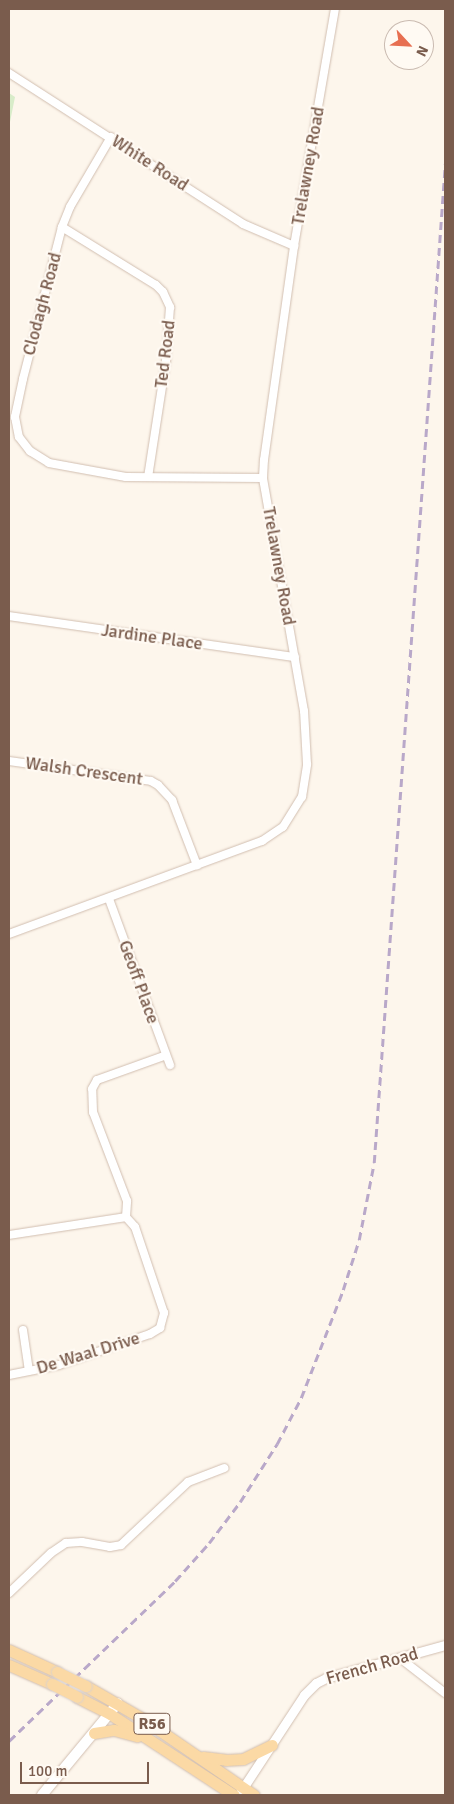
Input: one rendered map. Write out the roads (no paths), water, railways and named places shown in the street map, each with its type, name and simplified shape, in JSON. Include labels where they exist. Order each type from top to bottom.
[{"type":"main road","name":"R56","points":[[9,1650],[118,1703],[198,1756],[240,1791],[254,1795]]},
{"type":"main road","name":"R56","points":[[9,1665],[52,1684],[110,1714],[234,1795]]},
{"type":"main road","points":[[42,1795],[118,1703]]},
{"type":"main road","points":[[94,1733],[114,1730],[146,1737]]},
{"type":"main road","points":[[198,1756],[226,1760],[242,1759],[272,1745]]},
{"type":"street","name":"Trelawney Road","points":[[9,933],[108,899],[270,836],[283,827],[302,797],[307,764],[301,684],[263,478],[265,440],[294,246],[335,9]]},
{"type":"street","name":"White Road","points":[[9,73],[111,137],[243,224],[262,234],[294,246]]},
{"type":"street","name":"Clodagh Road","points":[[111,137],[70,207],[62,227],[23,379],[15,418],[19,437],[30,451],[49,463],[126,478],[263,478]]},
{"type":"street","name":"Ted Road","points":[[62,227],[156,285],[163,292],[170,307],[166,361],[148,477]]},
{"type":"street","name":"Jardine Place","points":[[9,616],[295,657]]},
{"type":"street","name":"Walsh Crescent","points":[[9,761],[151,781],[158,785],[172,800],[197,865]]},
{"type":"street","name":"Geoff Place","points":[[108,899],[164,1056],[170,1065]]},
{"type":"street","points":[[9,1235],[126,1216],[127,1201],[93,1112],[92,1089],[97,1080],[164,1056]]},
{"type":"street","name":"De Waal Drive","points":[[9,1375],[59,1365],[150,1334],[163,1323],[164,1313],[148,1265],[134,1227],[126,1216]]},
{"type":"street","points":[[23,1330],[29,1371]]},
{"type":"street","points":[[9,1593],[51,1553],[66,1543],[82,1542],[110,1547],[121,1545],[188,1482],[224,1468]]},
{"type":"street","name":"French Road","points":[[240,1791],[304,1695],[316,1683],[326,1678],[445,1645]]},
{"type":"street","points":[[400,1658],[445,1693]]},
{"type":"railway","points":[[9,1741],[175,1581],[209,1543],[240,1502],[277,1444],[301,1398],[343,1290],[359,1240],[374,1163],[445,164]]}]
